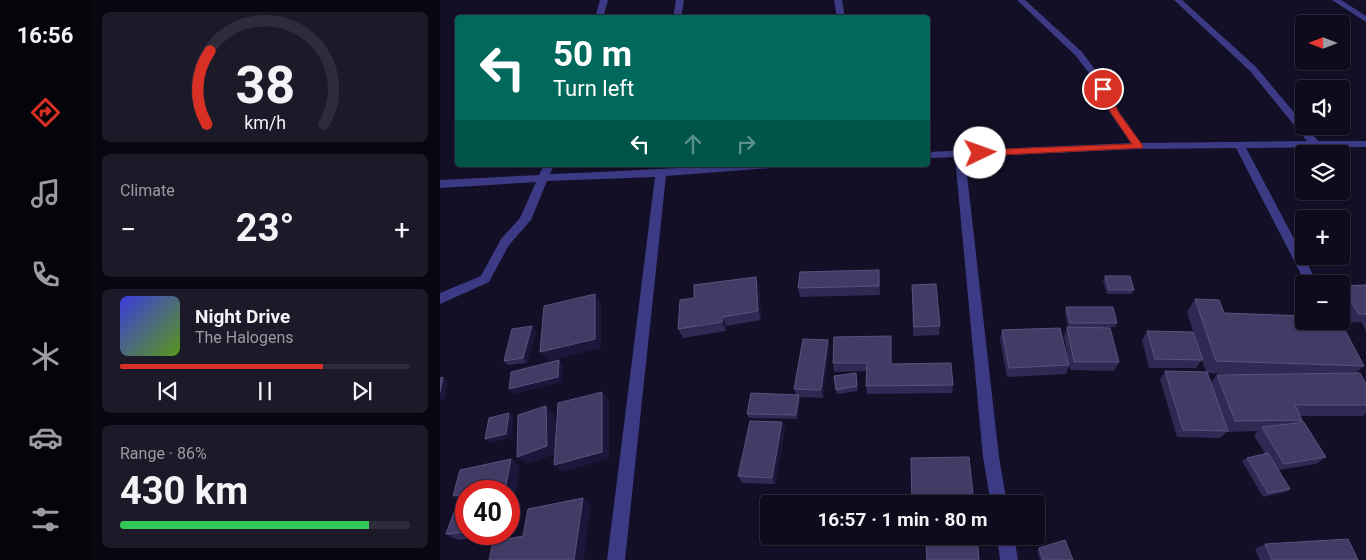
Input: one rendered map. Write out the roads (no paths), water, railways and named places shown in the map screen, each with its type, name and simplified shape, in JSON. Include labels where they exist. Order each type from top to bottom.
[{"type":"street","points":[[599,15],[604,0]]},
{"type":"street","points":[[678,15],[680,0]]},
{"type":"street","points":[[838,0],[840,15]]},
{"type":"street","points":[[1021,0],[1079,54],[1092,71],[1115,113],[1138,146]]},
{"type":"street","points":[[1178,0],[1253,69],[1315,144]]},
{"type":"street","points":[[1336,0],[1366,20]]},
{"type":"street","points":[[930,155],[1138,146],[1366,144]]},
{"type":"street","points":[[1239,145],[1307,275]]},
{"type":"street","points":[[960,154],[991,457],[998,495]]},
{"type":"street","points":[[440,299],[485,279],[505,242],[525,220],[547,167]]},
{"type":"street","points":[[440,184],[640,170],[661,174],[747,167]]},
{"type":"street","points":[[616,560],[661,174]]},
{"type":"street","points":[[1006,545],[1009,560]]}]
